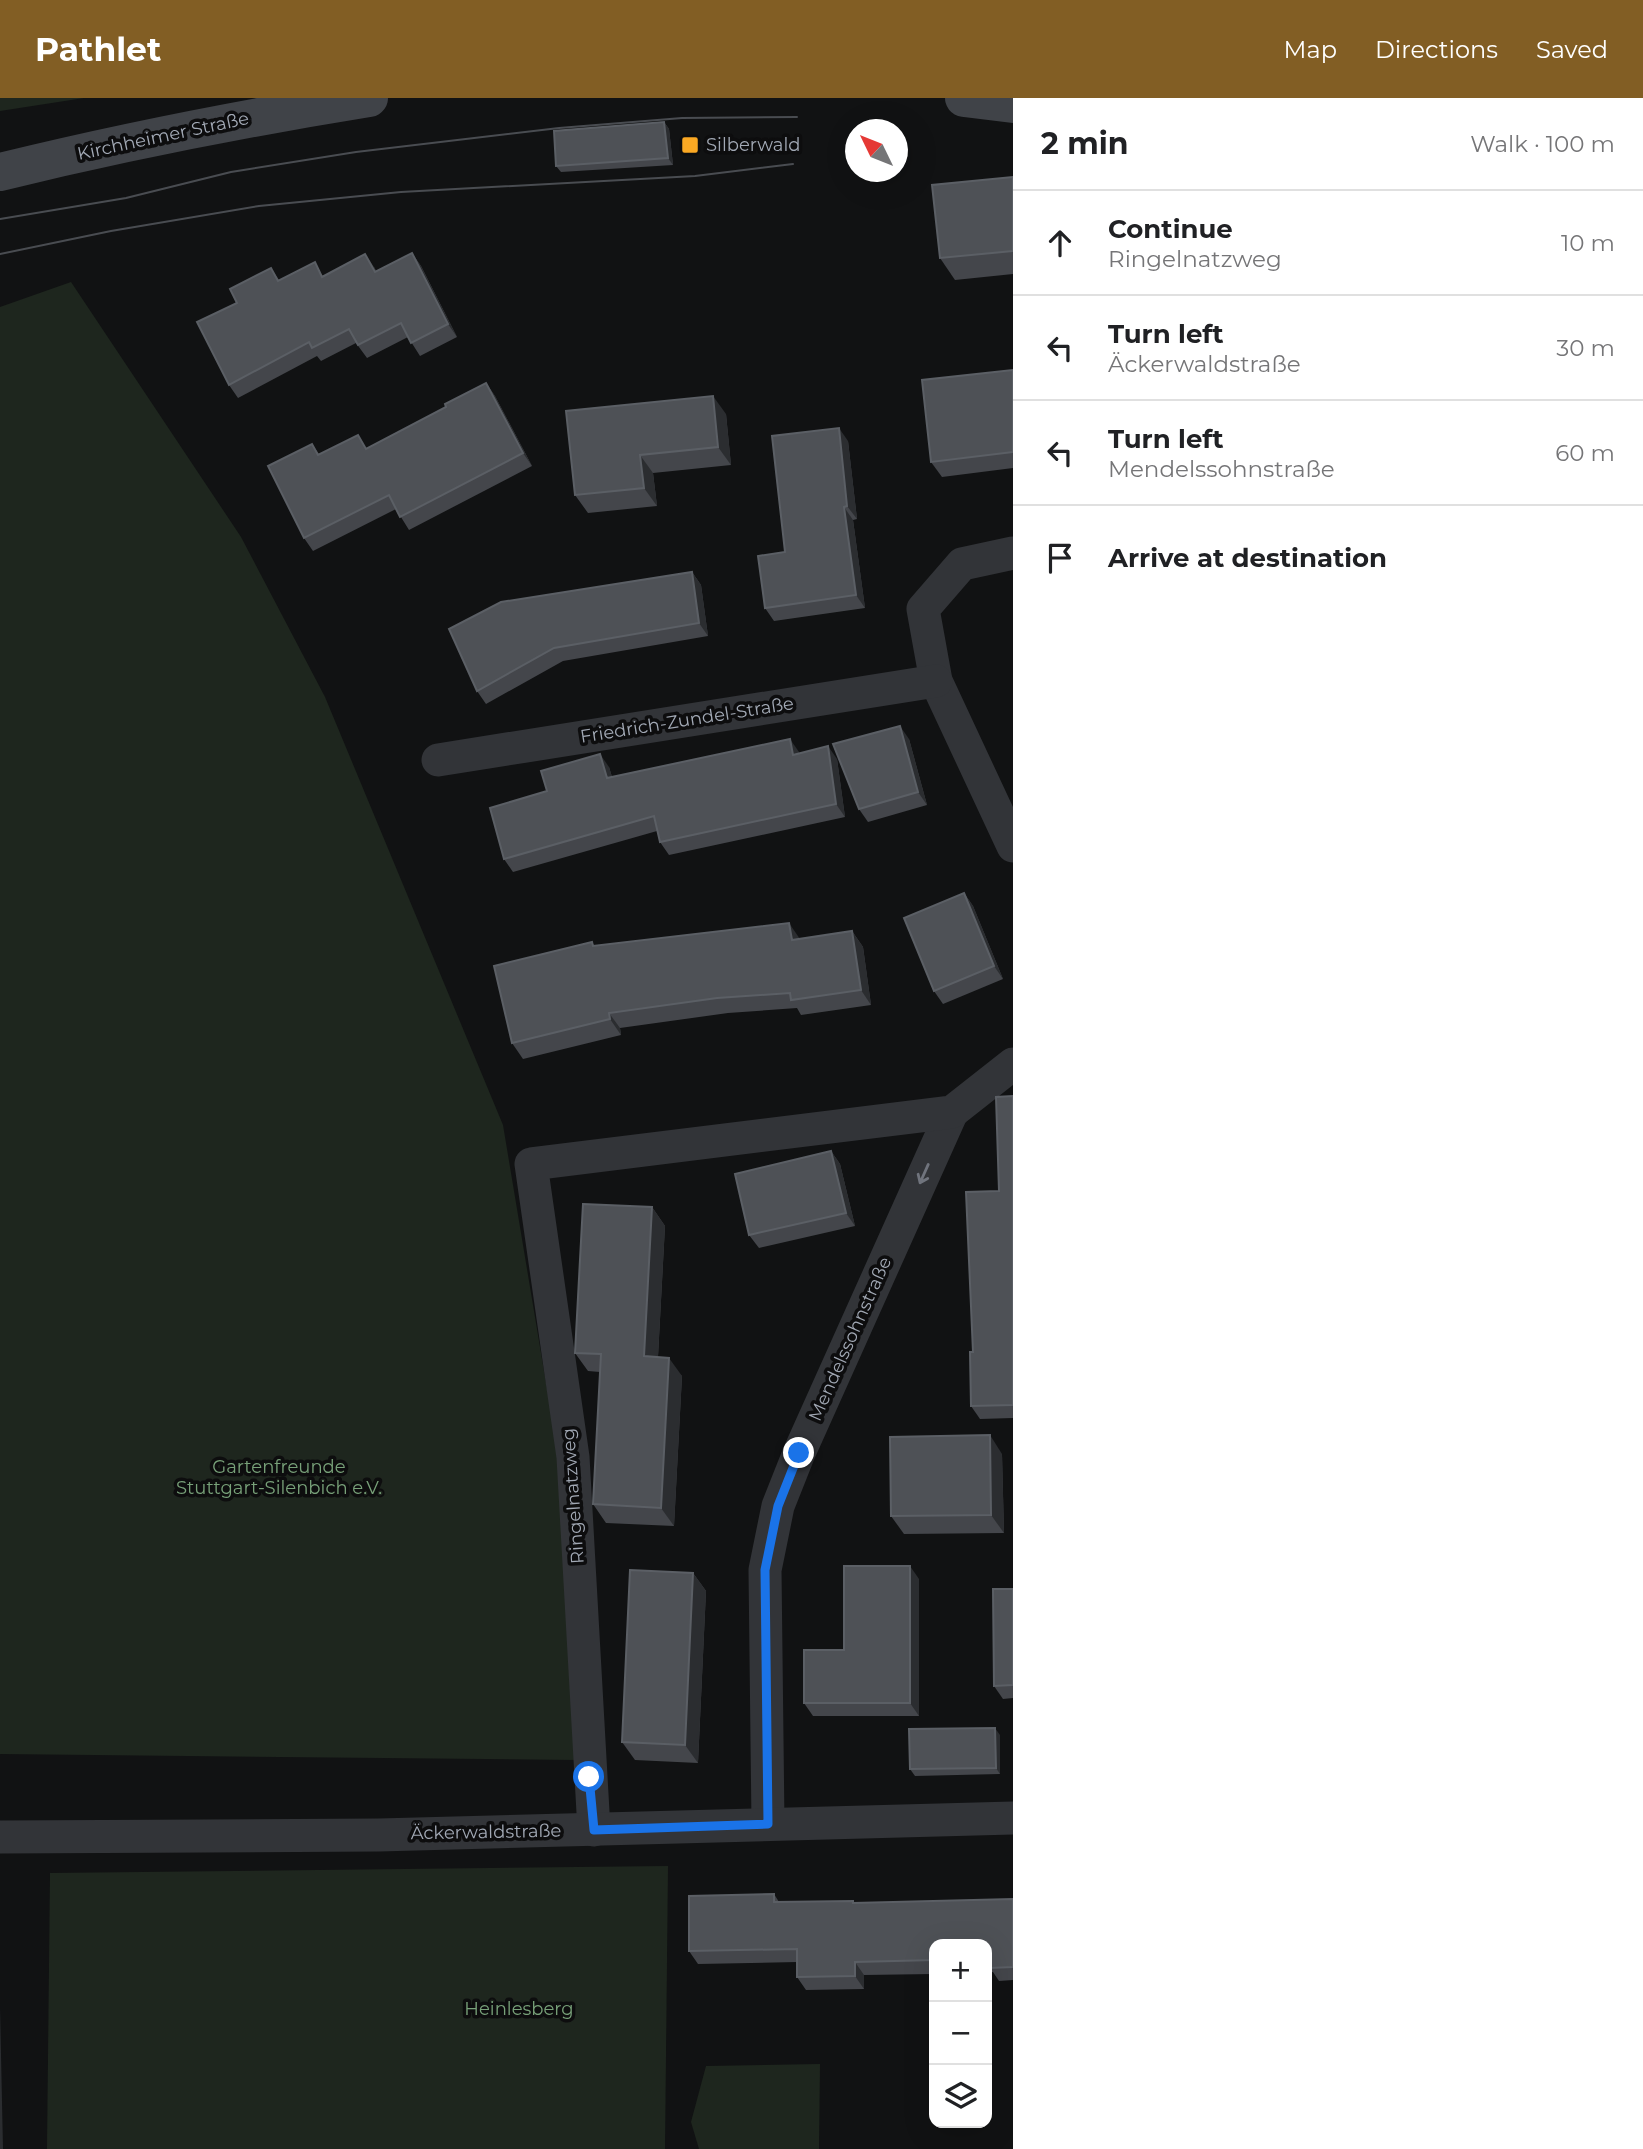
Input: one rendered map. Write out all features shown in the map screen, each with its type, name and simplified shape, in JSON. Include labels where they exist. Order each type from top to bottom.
[{"type":"main road","name":"Kirchheimer Straße","points":[[0,172],[133,140],[369,98]]},
{"type":"main road","points":[[964,98],[1013,104]]},
{"type":"street","points":[[1013,553],[962,564],[923,609],[936,681],[1013,846]]},
{"type":"street","name":"Friedrich-Zundel-Straße","points":[[438,760],[936,681]]},
{"type":"street","name":"Mendelssohnstraße","points":[[768,1824],[765,1570],[778,1506],[799,1453],[952,1112],[1013,1064]]},
{"type":"street","name":"Ringelnatzweg","points":[[594,1830],[573,1457],[531,1164],[952,1112]]},
{"type":"street","name":"Äckerwaldstraße","points":[[0,1837],[379,1835],[1013,1818]]},
{"type":"green space","points":[[0,98],[84,98],[0,111]]},
{"type":"green space","name":"Gartenfreunde Stuttgart-Silenbich e.V.","points":[[71,282],[241,537],[325,697],[503,1125],[558,1455],[576,1760],[0,1754],[0,307]]},
{"type":"green space","name":"Heinlesberg","points":[[668,1866],[665,2149],[47,2149],[50,1873]]},
{"type":"green space","points":[[820,2064],[819,2149],[699,2149],[691,2122],[706,2066]]},
{"type":"building","points":[[664,122],[668,158],[556,166],[554,131]]},
{"type":"building","points":[[1013,177],[1013,251],[940,258],[932,185]]},
{"type":"building","points":[[412,253],[448,324],[411,343],[401,323],[358,345],[349,329],[312,348],[309,342],[229,385],[197,322],[237,303],[230,289],[271,268],[278,281],[315,262],[322,277],[365,254],[375,272]]},
{"type":"building","points":[[1013,370],[1013,452],[931,462],[922,380]]},
{"type":"building","points":[[486,383],[523,453],[400,517],[389,495],[304,538],[268,466],[312,444],[318,455],[358,435],[366,449]]},
{"type":"building","points":[[713,396],[718,447],[640,455],[644,488],[575,495],[566,411]]},
{"type":"building","points":[[839,428],[847,506],[844,507],[856,595],[765,608],[758,556],[785,552],[772,436]]},
{"type":"building","points":[[692,572],[699,623],[554,648],[477,691],[449,629],[501,602]]},
{"type":"building","points":[[900,726],[918,792],[859,809],[833,744]]},
{"type":"building","points":[[790,739],[793,755],[828,746],[836,804],[660,842],[654,816],[504,859],[490,808],[547,791],[541,771],[600,754],[607,778]]},
{"type":"building","points":[[964,893],[994,966],[934,991],[904,918]]},
{"type":"building","points":[[789,923],[792,940],[852,931],[861,990],[791,1000],[790,993],[717,998],[609,1013],[610,1019],[512,1043],[494,966],[592,942],[593,946]]},
{"type":"building","points":[[1013,1096],[1013,1405],[971,1406],[970,1352],[973,1352],[966,1192],[999,1191],[996,1097]]},
{"type":"building","points":[[831,1151],[846,1213],[749,1235],[735,1174]]},
{"type":"building","points":[[583,1204],[652,1207],[644,1356],[669,1358],[661,1508],[593,1504],[601,1354],[575,1353]]},
{"type":"building","points":[[990,1435],[991,1515],[891,1516],[890,1437]]},
{"type":"building","points":[[844,1566],[910,1566],[910,1703],[804,1703],[804,1650],[844,1650]]},
{"type":"building","points":[[630,1570],[693,1573],[685,1745],[622,1742]]},
{"type":"building","points":[[993,1589],[1013,1589],[1013,1685],[994,1686]]},
{"type":"building","points":[[995,1728],[996,1768],[910,1769],[909,1729]]},
{"type":"building","points":[[774,1894],[774,1902],[853,1903],[1013,1899],[1013,1967],[992,1968],[992,1939],[929,1939],[929,1960],[855,1962],[855,1976],[797,1977],[797,1949],[689,1951],[689,1896]]},
{"type":"tram line","points":[[0,219],[126,198],[231,172],[356,152],[559,128],[682,118],[797,117]]},
{"type":"tram line","points":[[0,254],[111,231],[259,206],[401,192],[695,176],[793,164]]},
{"type":"place","name":"Silberwald","points":[[690,145]]},
{"type":"route","points":[[589,1777],[594,1830],[768,1824],[765,1570],[778,1506],[799,1453]]}]
